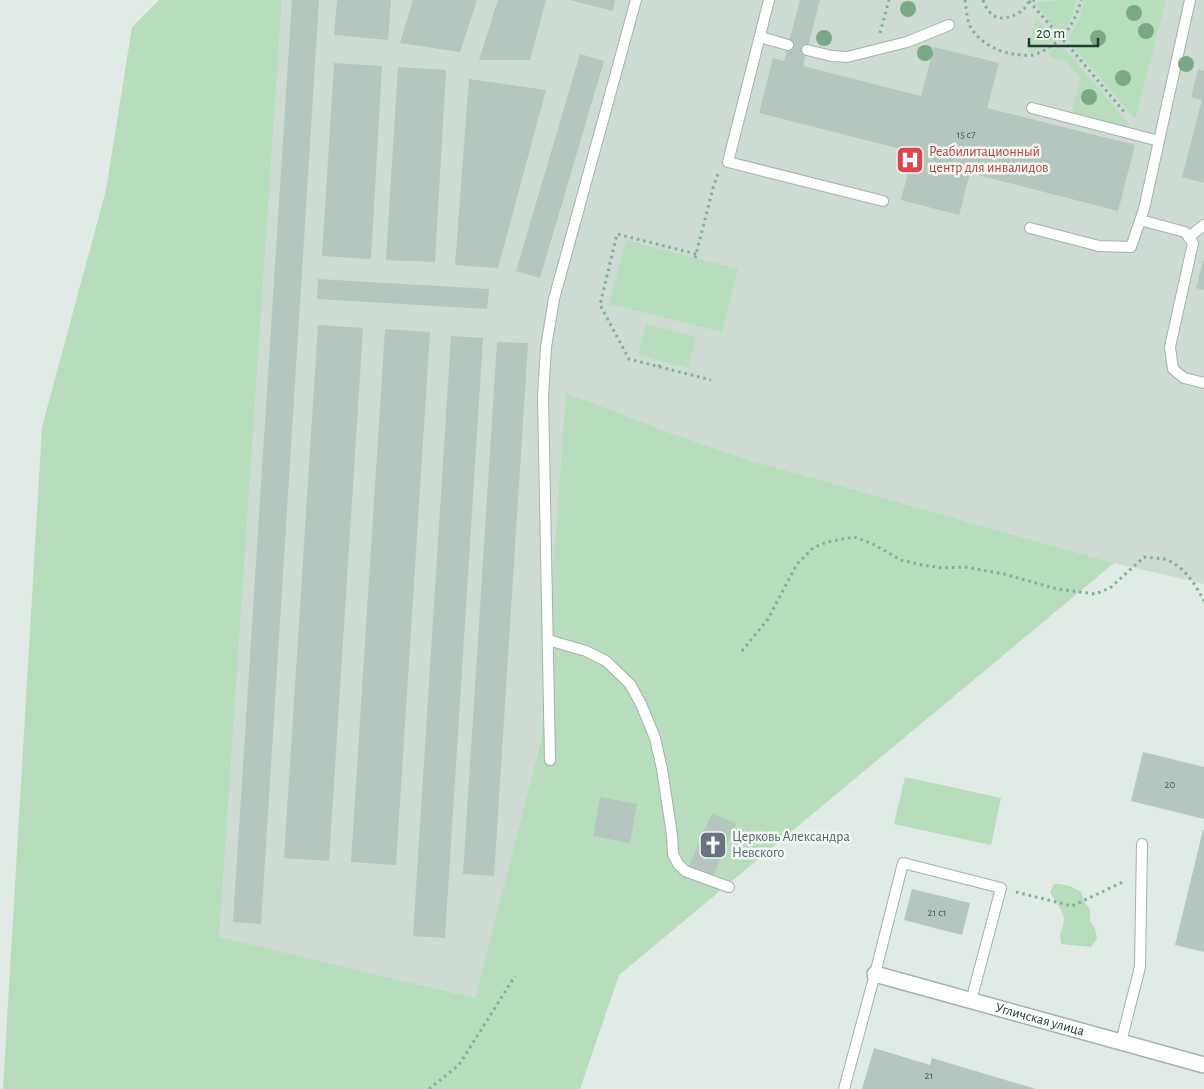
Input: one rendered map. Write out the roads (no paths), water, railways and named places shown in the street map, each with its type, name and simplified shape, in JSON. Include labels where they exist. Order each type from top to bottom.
[{"type":"street","name":"Угличская улица","points":[[875,974],[1204,1065]]},
{"type":"lane","points":[[550,760],[543,396],[546,347],[554,298],[636,0]]},
{"type":"lane","points":[[769,0],[728,162],[883,201]]},
{"type":"lane","points":[[1030,228],[1099,246],[1132,247],[1159,141],[1190,0]]},
{"type":"lane","points":[[807,50],[832,56],[847,57],[907,42],[950,25]]},
{"type":"lane","points":[[760,37],[788,45]]},
{"type":"lane","points":[[1032,108],[1159,141]]},
{"type":"lane","points":[[1140,220],[1185,232],[1193,243],[1170,347],[1173,369],[1184,378],[1204,383]]},
{"type":"lane","points":[[1189,237],[1204,225]]},
{"type":"lane","points":[[548,640],[586,651],[606,661],[630,684],[641,704],[655,738],[662,769],[672,835],[672,854],[685,871],[729,887]]},
{"type":"lane","points":[[1121,1042],[1140,967],[1142,844]]},
{"type":"lane","points":[[844,1089],[903,863],[1001,888],[971,1001]]},
{"type":"place","name":"Реабилитационный центр для инвалидов","points":[[910,160]]},
{"type":"place","name":"Церковь Александра Невского","points":[[713,845]]}]
